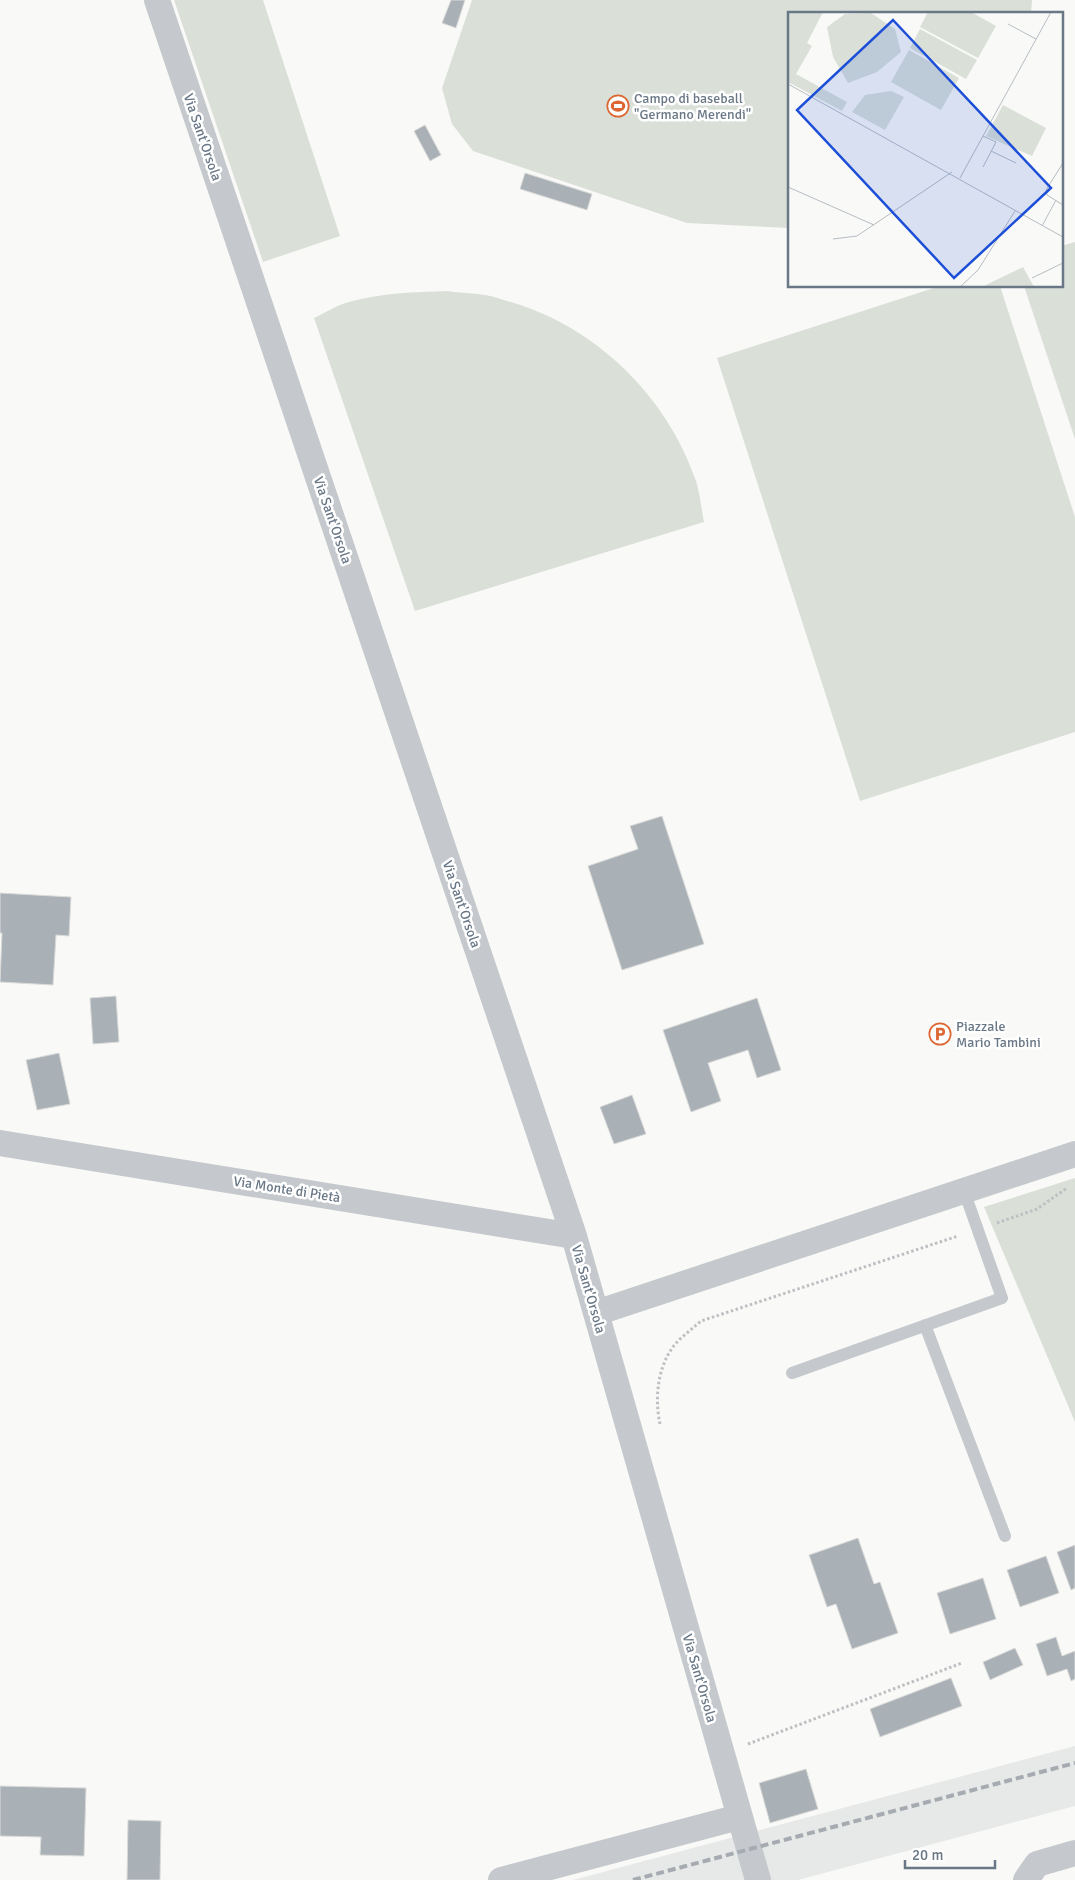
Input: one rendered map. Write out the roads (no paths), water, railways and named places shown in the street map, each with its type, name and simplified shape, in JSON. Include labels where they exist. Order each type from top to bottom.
[{"type":"street","name":"Via Sant'Orsola","points":[[157,0],[574,1236],[758,1880]]},
{"type":"street","name":"Via Monte di Pietà","points":[[0,1143],[574,1236]]},
{"type":"street","points":[[596,1313],[1075,1154]]},
{"type":"street","points":[[501,1880],[739,1817]]},
{"type":"street","points":[[1026,1880],[1037,1864],[1075,1854]]},
{"type":"lane","points":[[792,1373],[1002,1298],[964,1191]]},
{"type":"lane","points":[[925,1325],[1005,1536]]},
{"type":"railway","points":[[633,1880],[1075,1763]]},
{"type":"place","name":"Campo di baseball \"Germano Merendi\"","points":[[618,106]]},
{"type":"place","name":"Piazzale Mario Tambini","points":[[940,1034]]}]
